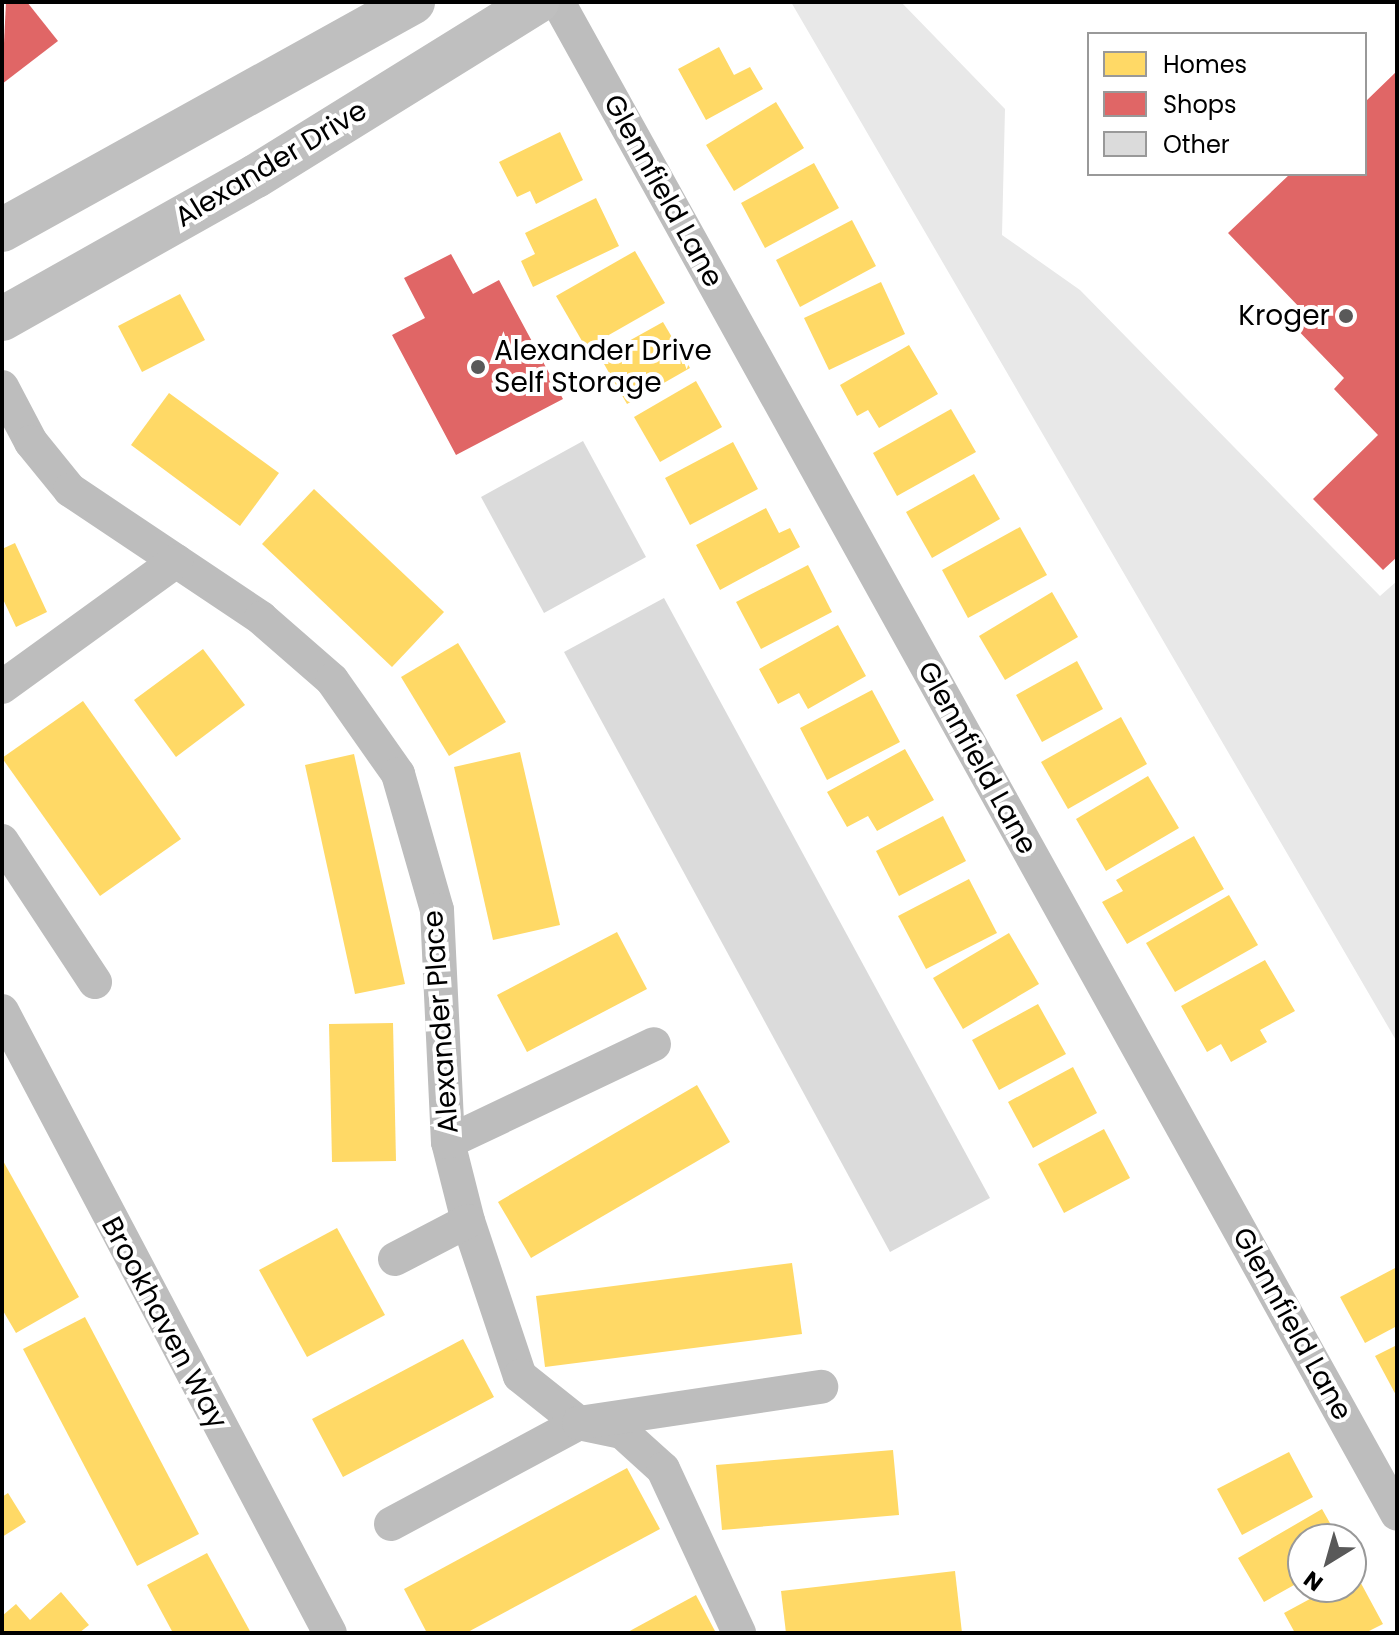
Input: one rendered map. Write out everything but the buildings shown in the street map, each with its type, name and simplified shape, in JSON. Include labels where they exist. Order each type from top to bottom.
[{"type":"main road","points":[[2,230],[413,2]]},
{"type":"main road","name":"Alexander Drive","points":[[2,319],[256,176],[537,2]]},
{"type":"street","name":"Glennfield Lane","points":[[558,2],[1397,1514]]},
{"type":"street","name":"Alexander Place","points":[[2,387],[31,442],[70,490],[261,618],[332,680],[398,774],[437,910],[448,1142],[468,1221],[520,1376],[579,1423],[622,1432],[663,1469],[739,1633]]},
{"type":"street","points":[[2,687],[176,561]]},
{"type":"street","points":[[2,841],[95,982]]},
{"type":"street","name":"Brookhaven Way","points":[[2,1011],[330,1633]]},
{"type":"street","points":[[448,1142],[654,1044]]},
{"type":"street","points":[[395,1259],[468,1221]]},
{"type":"street","points":[[391,1524],[579,1423],[821,1387]]},
{"type":"shaded area","points":[[791,2],[901,2],[1005,109],[1002,235],[1080,290],[1380,596],[1397,581],[1397,1042]]},
{"type":"place","name":"Kroger","points":[[1346,316]]},
{"type":"place","name":"Alexander Drive Self Storage","points":[[478,367]]}]
